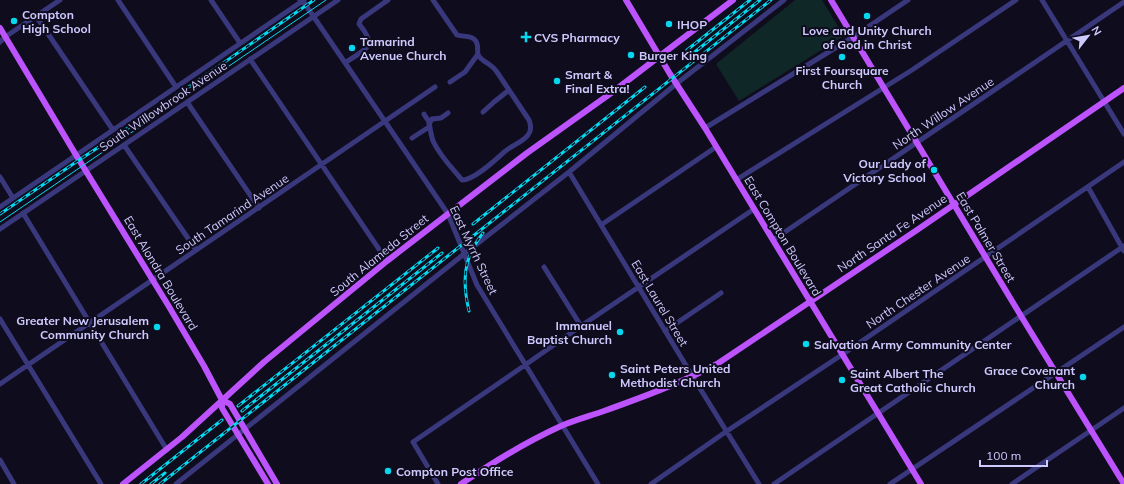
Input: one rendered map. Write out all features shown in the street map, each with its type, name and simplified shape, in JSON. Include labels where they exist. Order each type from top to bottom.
[{"type":"main road","name":"East Compton Boulevard","points":[[626,0],[659,57],[705,128],[921,484]]},
{"type":"main road","name":"South Alameda Street","points":[[123,484],[182,437],[264,362],[387,262],[527,153],[659,57],[733,0]]},
{"type":"main road","name":"East Palmer Street","points":[[831,0],[916,143],[1124,484]]},
{"type":"main road","name":"East Alondra Boulevard","points":[[0,28],[77,158],[204,366],[222,400],[222,408],[267,484]]},
{"type":"main road","name":"North Santa Fe Avenue","points":[[461,484],[523,444],[562,426],[662,390],[693,377],[717,364],[811,302],[1124,88]]},
{"type":"main road","name":"East Alondra Boulevard","points":[[222,400],[230,404],[277,484]]},
{"type":"street","points":[[0,42],[5,37],[60,0]]},
{"type":"street","points":[[118,0],[176,87]]},
{"type":"street","points":[[211,0],[240,43]]},
{"type":"street","name":"South Willowbrook Avenue","points":[[0,207],[77,158],[113,130],[302,0]]},
{"type":"street","name":"East Myrrh Street","points":[[302,0],[448,214],[477,285],[598,484]]},
{"type":"street","name":"South Willowbrook Avenue","points":[[0,229],[338,0]]},
{"type":"street","points":[[345,63],[368,47],[369,43],[367,35],[359,24],[361,19],[388,0]]},
{"type":"street","points":[[424,114],[433,140],[447,163],[462,180],[468,179],[495,161],[503,152],[520,142],[528,135],[531,125],[530,120],[492,66],[482,60],[478,54],[475,39],[457,35],[433,0]]},
{"type":"street","points":[[176,484],[569,172],[676,84],[784,0]]},
{"type":"street","points":[[705,128],[853,37],[907,0]]},
{"type":"street","points":[[736,180],[912,70],[1016,0]]},
{"type":"street","points":[[1042,0],[1124,134]]},
{"type":"street","name":"North Willow Avenue","points":[[773,240],[1124,2]]},
{"type":"street","points":[[36,16],[113,130]]},
{"type":"street","points":[[450,82],[465,72],[478,54]]},
{"type":"street","points":[[250,59],[387,262]]},
{"type":"street","name":"South Tamarind Avenue","points":[[0,384],[435,87]]},
{"type":"street","points":[[483,112],[509,90]]},
{"type":"street","points":[[187,102],[258,208]]},
{"type":"street","points":[[412,138],[429,125],[432,119],[441,118],[448,113]]},
{"type":"street","points":[[124,145],[196,250]]},
{"type":"street","points":[[601,225],[716,146]]},
{"type":"street","name":"North Chester Avenue","points":[[651,484],[1124,162]]},
{"type":"street","name":"East Laurel Street","points":[[569,172],[759,484]]},
{"type":"street","points":[[0,177],[13,198]]},
{"type":"street","points":[[774,484],[1123,248],[1088,187]]},
{"type":"street","points":[[438,484],[413,442],[580,326],[754,209]]},
{"type":"street","points":[[23,213],[166,450]]},
{"type":"street","points":[[544,267],[580,326]]},
{"type":"street","points":[[665,331],[721,293]]},
{"type":"street","points":[[0,318],[101,484]]},
{"type":"street","points":[[890,484],[1124,326]]},
{"type":"street","points":[[1012,484],[1124,408]]},
{"type":"street","points":[[0,460],[14,484]]},
{"type":"green space","points":[[795,0],[822,0],[844,36],[739,101],[716,64]]},
{"type":"tram line","points":[[0,222],[326,0]]},
{"type":"railway","points":[[0,214],[157,109],[314,0]]},
{"type":"railway","points":[[687,50],[750,0]]},
{"type":"railway","points":[[691,55],[760,0]]},
{"type":"railway","points":[[160,484],[771,0]]},
{"type":"railway","points":[[473,224],[645,87]]},
{"type":"railway","points":[[469,311],[465,290],[466,270],[471,252],[483,233]]},
{"type":"railway","points":[[238,406],[438,248]]},
{"type":"railway","points":[[242,411],[442,253]]},
{"type":"railway","points":[[141,484],[222,420]]},
{"type":"railway","points":[[151,484],[165,473]]},
{"type":"place","name":"Love and Unity Church of God in Christ","points":[[867,16]]},
{"type":"place","name":"Compton High School","points":[[14,21]]},
{"type":"place","name":"IHOP","points":[[669,24]]},
{"type":"place","name":"CVS Pharmacy","points":[[526,37]]},
{"type":"place","name":"Tamarind Avenue Church","points":[[352,48]]},
{"type":"place","name":"Burger King","points":[[631,55]]},
{"type":"place","name":"First Foursquare Church","points":[[842,57]]},
{"type":"place","name":"Smart & Final Extra!","points":[[557,81]]},
{"type":"place","name":"Our Lady of Victory School","points":[[934,170]]},
{"type":"place","name":"Greater New Jerusalem Community Church","points":[[157,327]]},
{"type":"place","name":"Immanuel Baptist Church","points":[[620,332]]},
{"type":"place","name":"Salvation Army Community Center","points":[[806,344]]},
{"type":"place","name":"Saint Peters United Methodist Church","points":[[612,375]]},
{"type":"place","name":"Grace Covenant Church","points":[[1083,377]]},
{"type":"place","name":"Saint Albert The Great Catholic Church","points":[[842,380]]},
{"type":"place","name":"Compton Post Office","points":[[388,471]]}]
